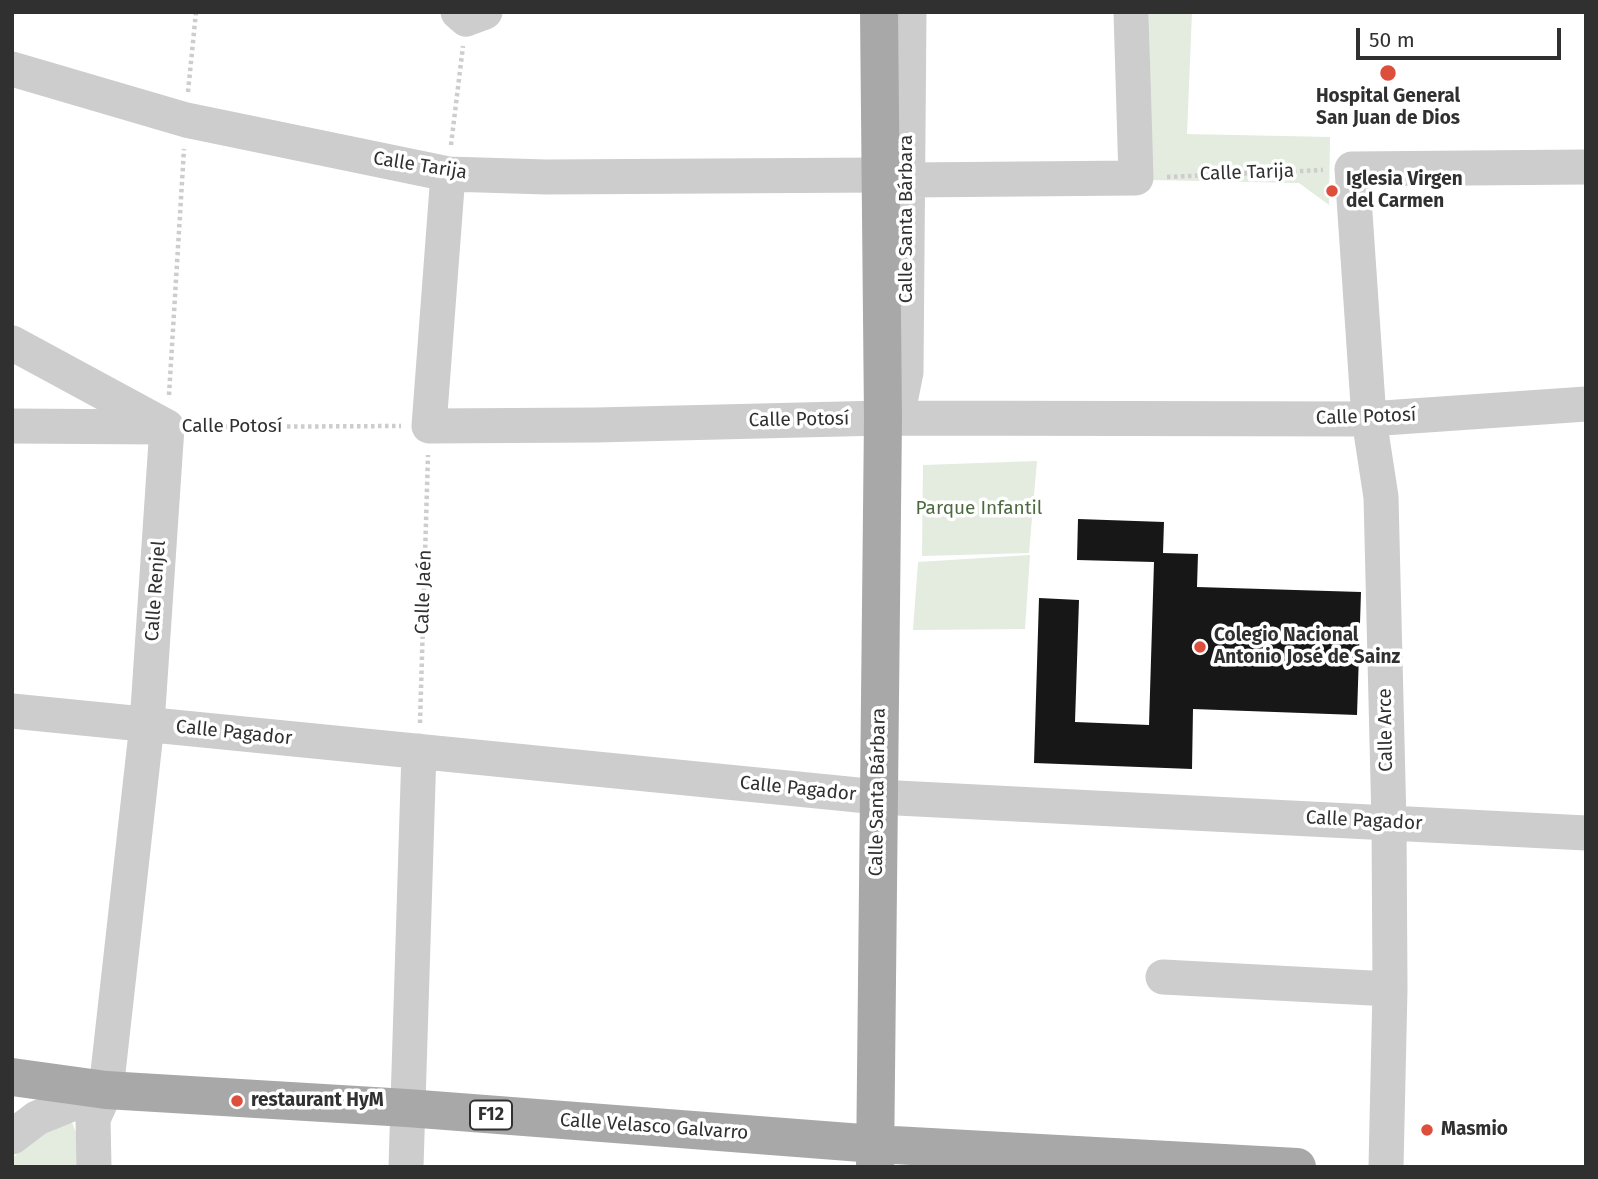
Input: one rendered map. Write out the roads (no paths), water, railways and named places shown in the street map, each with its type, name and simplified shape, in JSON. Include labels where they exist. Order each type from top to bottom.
[{"type":"main road","name":"Calle Santa Bárbara","points":[[875,1155],[883,418],[894,178],[879,12]]},
{"type":"main road","name":"Calle Velasco Galvarro","points":[[12,1077],[106,1090],[407,1108],[875,1155],[1297,1167]]},
{"type":"street","name":"Calle Santa Bárbara","points":[[894,178],[909,12]]},
{"type":"street","name":"Calle Tarija","points":[[12,69],[186,120],[448,174],[546,177],[1136,178],[1131,12]]},
{"type":"street","name":"Calle Arce","points":[[1386,1167],[1390,989],[1389,822],[1381,497],[1369,419],[1352,169],[1586,167]]},
{"type":"street","name":"Calle Potosí","points":[[448,174],[429,426],[883,418],[1369,419],[1586,404]]},
{"type":"street","points":[[12,343],[167,427]]},
{"type":"street","name":"Calle Potosí","points":[[12,426],[167,427]]},
{"type":"street","name":"Calle Renjel","points":[[94,1167],[93,1119],[106,1090],[147,724],[167,427]]},
{"type":"street","name":"Calle Pagador","points":[[12,711],[878,797],[1586,833]]},
{"type":"street","points":[[406,1167],[419,751]]},
{"type":"street","points":[[1163,976],[1390,989]]},
{"type":"street","points":[[12,1137],[37,1118],[106,1090]]},
{"type":"place","name":"Hospital General San Juan de Dios","points":[[1388,73]]},
{"type":"place","name":"Iglesia Virgen del Carmen","points":[[1332,191]]},
{"type":"place","name":"Colegio Nacional Antonio José de Sainz","points":[[1200,647]]},
{"type":"place","name":"restaurant HyM","points":[[237,1101]]},
{"type":"place","name":"Masmio","points":[[1427,1130]]},
{"type":"park label","name":"Parque Infantil","points":[[979,509]]}]
